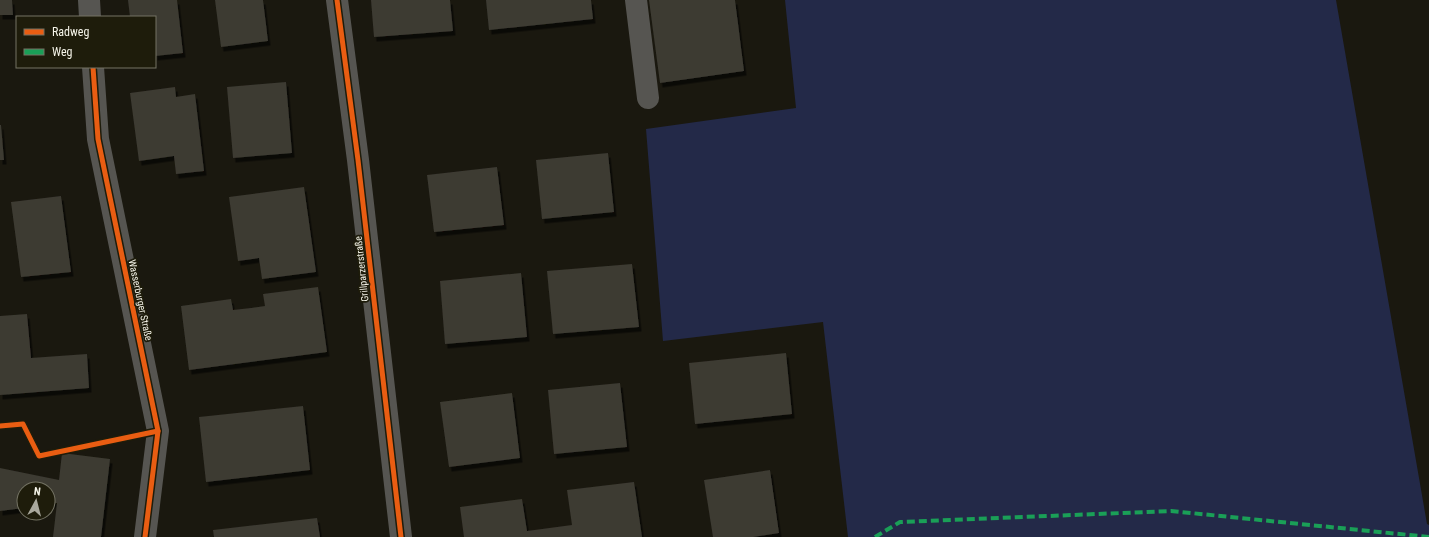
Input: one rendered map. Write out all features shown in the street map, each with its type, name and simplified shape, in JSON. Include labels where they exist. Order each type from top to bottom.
[{"type":"street","points":[[89,0],[90,16]]},
{"type":"street","name":"Grillparzerstraße","points":[[337,0],[358,160],[401,537]]},
{"type":"street","points":[[636,0],[648,98]]},
{"type":"street","name":"Wasserburger Straße","points":[[93,68],[98,139],[158,431],[145,537]]},
{"type":"shaded area","points":[[785,0],[1336,0],[1427,524],[1429,525],[1429,537],[848,537],[823,322],[663,341],[646,129],[796,108]]},
{"type":"building","points":[[0,0],[12,0],[13,15],[0,15]]},
{"type":"building","points":[[128,0],[177,0],[183,53],[156,56],[156,16],[130,16]]},
{"type":"building","points":[[215,0],[263,0],[268,41],[221,47]]},
{"type":"building","points":[[371,0],[450,0],[453,31],[374,37]]},
{"type":"building","points":[[486,0],[591,0],[593,19],[489,30]]},
{"type":"building","points":[[649,0],[735,0],[744,71],[660,83]]},
{"type":"building","points":[[286,82],[292,153],[233,158],[227,87]]},
{"type":"building","points":[[175,87],[176,97],[195,94],[204,171],[176,174],[174,156],[139,161],[130,93]]},
{"type":"building","points":[[1,125],[4,160],[0,160]]},
{"type":"building","points":[[608,153],[614,212],[542,219],[536,160]]},
{"type":"building","points":[[497,167],[504,225],[434,232],[427,175]]},
{"type":"building","points":[[304,187],[316,272],[262,279],[259,258],[238,261],[229,197]]},
{"type":"building","points":[[61,196],[71,272],[21,277],[11,202]]},
{"type":"building","points":[[632,264],[639,327],[553,334],[547,271]]},
{"type":"building","points":[[521,273],[527,337],[445,344],[440,281]]},
{"type":"building","points":[[318,287],[327,352],[189,370],[181,306],[231,299],[233,310],[251,308],[265,306],[263,294]]},
{"type":"building","points":[[27,314],[31,358],[87,354],[89,388],[0,395],[0,316]]},
{"type":"building","points":[[786,353],[792,414],[695,424],[689,363]]},
{"type":"building","points":[[620,383],[627,447],[554,454],[548,390]]},
{"type":"building","points":[[512,393],[520,458],[449,467],[440,402]]},
{"type":"building","points":[[303,406],[310,470],[206,482],[199,417]]},
{"type":"building","points":[[62,453],[110,459],[101,537],[53,537],[57,503],[56,481],[16,481],[16,509],[0,511],[0,468],[59,480]]},
{"type":"building","points":[[770,470],[779,533],[753,537],[713,537],[704,480]]},
{"type":"building","points":[[634,482],[642,537],[464,537],[460,507],[522,499],[527,531],[572,525],[567,490]]},
{"type":"building","points":[[317,518],[320,537],[214,537],[213,530]]},
{"type":"marked path","points":[[875,537],[900,522],[1171,511],[1429,537]]},
{"type":"cycle path","points":[[337,0],[358,160],[401,537]]},
{"type":"cycle path","points":[[93,68],[98,139],[158,431],[145,537]]},
{"type":"cycle path","points":[[0,426],[23,424],[39,456],[158,431]]}]
